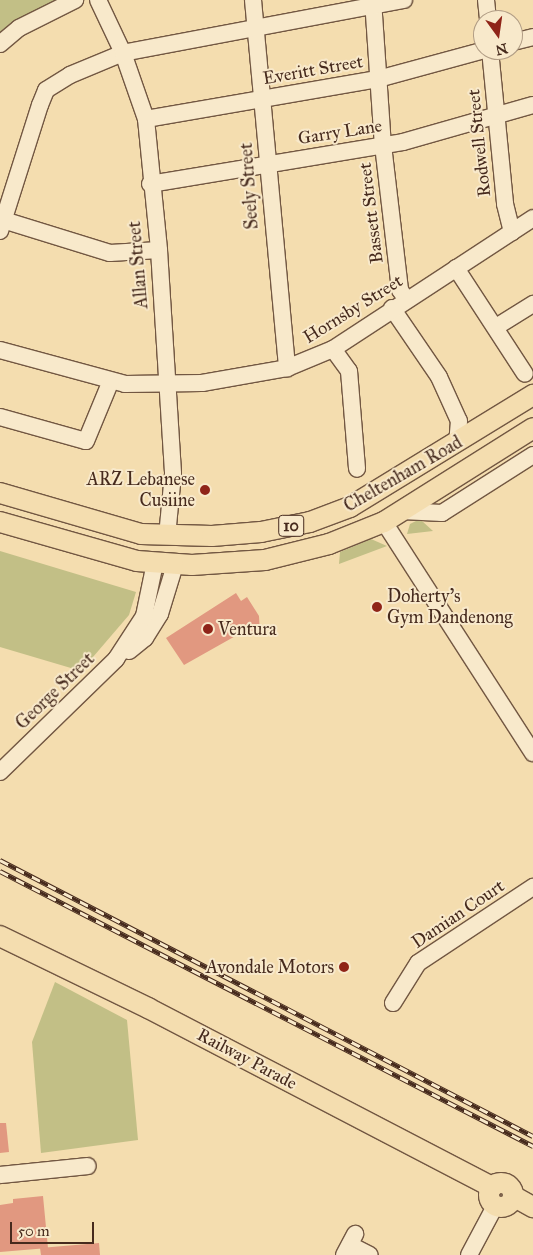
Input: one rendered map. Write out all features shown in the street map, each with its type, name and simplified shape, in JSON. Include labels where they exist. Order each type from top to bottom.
[{"type":"main road","name":"Cheltenham Road","points":[[0,493],[141,534],[212,536],[310,522],[350,507],[533,395]]},
{"type":"main road","name":"Cheltenham Road","points":[[0,522],[108,556],[165,564],[278,557],[329,544],[384,522],[533,428]]},
{"type":"main road","points":[[165,564],[167,536]]},
{"type":"main road","name":"Railway Parade","points":[[0,936],[148,1008],[494,1196]]},
{"type":"main road","points":[[494,1196],[508,1205],[513,1196],[533,1207]]},
{"type":"street","points":[[0,44],[19,28],[75,0]]},
{"type":"street","name":"Allan Street","points":[[98,0],[122,53],[146,119],[150,184],[159,250],[173,474],[167,536]]},
{"type":"street","name":"Seely Street","points":[[253,0],[287,368]]},
{"type":"street","points":[[159,250],[110,253],[1,223],[46,90],[70,75],[122,53],[373,4],[404,0]]},
{"type":"street","name":"Bassett Street","points":[[373,4],[383,146],[400,290],[406,298]]},
{"type":"street","name":"Everitt Street","points":[[146,119],[378,79],[473,53]]},
{"type":"street","name":"Rodwell Street","points":[[491,60],[505,204],[512,232]]},
{"type":"street","name":"Garry Lane","points":[[150,184],[383,146],[533,105]]},
{"type":"street","name":"Hornsby Street","points":[[0,350],[110,383],[202,383],[287,368],[332,349],[406,298],[533,218]]},
{"type":"street","points":[[456,268],[525,374]]},
{"type":"street","points":[[496,328],[533,304]]},
{"type":"street","points":[[392,308],[439,377],[459,421],[457,443]]},
{"type":"street","points":[[332,349],[349,371],[358,468]]},
{"type":"street","points":[[0,416],[86,441],[110,383]]},
{"type":"street","points":[[402,511],[442,513],[533,456]]},
{"type":"street","points":[[384,522],[533,753]]},
{"type":"street","name":"George Street","points":[[0,772],[116,659],[144,616],[165,564]]},
{"type":"street","name":"Damian Court","points":[[393,1002],[418,963],[533,887]]},
{"type":"street","points":[[0,1175],[88,1166]]},
{"type":"street","points":[[469,1255],[494,1196]]},
{"type":"street","points":[[350,1244],[370,1255]]},
{"type":"shaded area","points":[[0,0],[57,0],[0,33]]},
{"type":"shaded area","points":[[418,520],[422,521],[433,531],[407,534],[410,524]]},
{"type":"shaded area","points":[[371,539],[387,546],[339,564],[340,552]]},
{"type":"shaded area","points":[[0,551],[136,592],[129,615],[81,671],[0,647]]},
{"type":"shaded area","points":[[55,982],[127,1020],[138,1140],[41,1153],[32,1042]]},
{"type":"building","name":"Ventura","points":[[236,593],[241,601],[247,597],[259,616],[260,633],[239,634],[184,665],[166,638]]},
{"type":"building","points":[[0,1123],[6,1123],[9,1152],[0,1153]]},
{"type":"building","points":[[43,1196],[48,1248],[0,1252],[0,1205],[13,1203],[13,1199]]},
{"type":"building","points":[[99,1243],[100,1255],[41,1255],[40,1248]]},
{"type":"railway","points":[[0,860],[533,1136]]},
{"type":"railway","points":[[0,871],[533,1146]]},
{"type":"place","name":"ARZ Lebanese Cusiine","points":[[205,490]]},
{"type":"place","name":"Doherty's Gym Dandenong","points":[[377,607]]},
{"type":"place","name":"Ventura","points":[[208,629]]},
{"type":"place","name":"Avondale Motors","points":[[344,967]]}]
